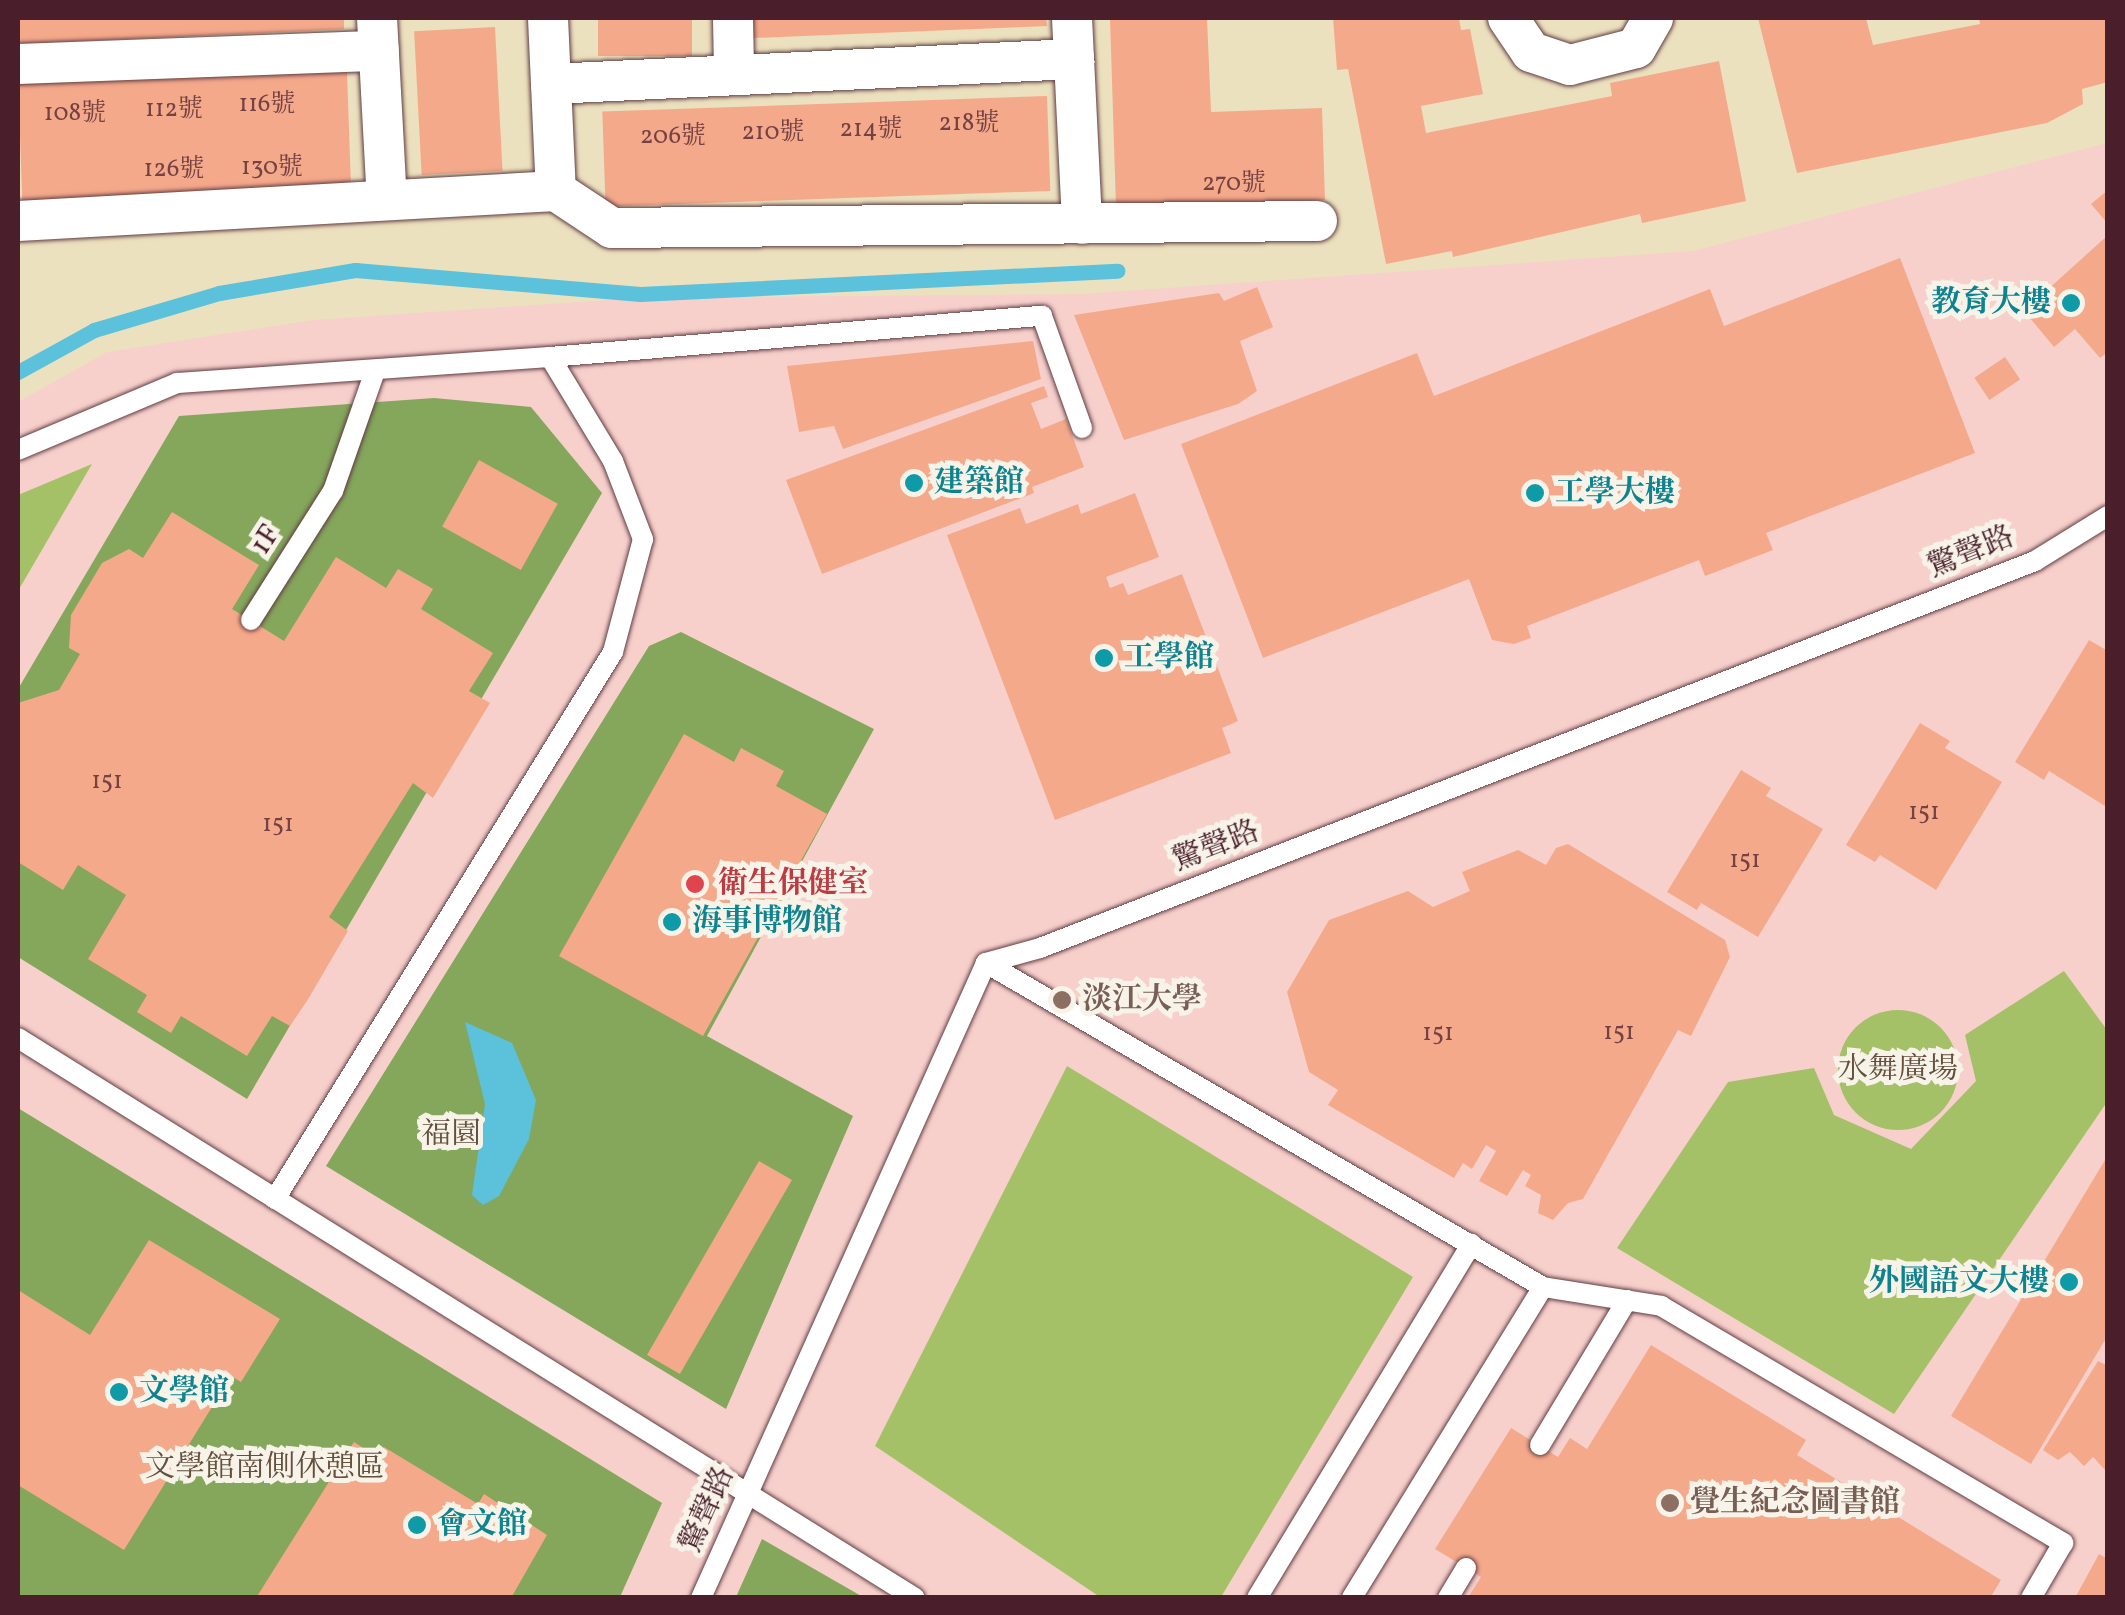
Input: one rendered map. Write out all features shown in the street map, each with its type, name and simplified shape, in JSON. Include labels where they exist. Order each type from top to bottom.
[{"type":"street","points":[[548,18],[556,190]]},
{"type":"street","points":[[732,18],[734,72]]},
{"type":"street","points":[[1072,18],[1082,224]]},
{"type":"street","points":[[1508,18],[1531,52],[1570,65],[1636,48],[1654,18]]},
{"type":"street","points":[[18,64],[378,34],[387,200]]},
{"type":"street","points":[[552,84],[734,72],[1074,59]]},
{"type":"street","points":[[18,220],[556,190],[612,228],[1316,221]]},
{"type":"lane","points":[[18,450],[176,383],[1042,316],[1082,428]]},
{"type":"lane","points":[[275,1199],[614,652],[643,538],[614,461],[550,357]]},
{"type":"lane","name":"1F","points":[[250,620],[333,491],[374,370]]},
{"type":"lane","name":"驚聲路","points":[[702,1598],[986,964],[1040,948],[2034,561],[2108,516]]},
{"type":"lane","points":[[986,964],[1544,1287],[1660,1306],[2063,1542],[2032,1598]]},
{"type":"lane","points":[[18,1038],[915,1598]]},
{"type":"lane","points":[[1257,1598],[1471,1244]]},
{"type":"lane","points":[[1352,1598],[1544,1287]]},
{"type":"lane","points":[[1540,1445],[1627,1300]]},
{"type":"lane","points":[[1448,1598],[1466,1568]]},
{"type":"shaded area","name":"淡江大學","points":[[2107,143],[2107,1597],[18,1597],[18,402],[107,352],[313,320],[636,298],[1081,294],[1693,251]]},
{"type":"green space","points":[[434,398],[531,407],[602,493],[247,1099],[18,957],[18,689],[179,416]]},
{"type":"green space","points":[[92,464],[18,591],[18,495]]},
{"type":"green space","points":[[681,632],[874,729],[707,1036],[853,1116],[726,1409],[326,1166],[649,646]]},
{"type":"green space","points":[[2064,971],[2107,1030],[2107,1102],[1894,1414],[1617,1248],[1728,1082],[1814,1068],[1834,1115],[1911,1149],[1976,1081],[1965,1035]]},
{"type":"green space","name":"水舞廣場","points":[[1898,1010],[1921,1015],[1940,1028],[1953,1047],[1958,1070],[1953,1093],[1940,1112],[1921,1125],[1898,1130],[1875,1125],[1856,1112],[1843,1093],[1838,1070],[1843,1047],[1856,1028],[1875,1015]]},
{"type":"green space","points":[[1067,1066],[1413,1277],[1221,1597],[1100,1597],[875,1446]]},
{"type":"green space","name":"文學館南側休憩區","points":[[18,1108],[662,1503],[620,1597],[18,1597]]},
{"type":"green space","points":[[762,1539],[863,1597],[736,1597]]},
{"type":"water","name":"福園","points":[[465,1022],[512,1043],[536,1100],[529,1139],[499,1196],[483,1205],[472,1195],[485,1104]]},
{"type":"building","points":[[18,18],[344,18],[344,29],[18,44]]},
{"type":"building","points":[[598,18],[692,18],[692,56],[598,56]]},
{"type":"building","points":[[752,18],[1046,18],[1047,26],[753,38]]},
{"type":"building","points":[[1110,18],[1207,18],[1211,112],[1322,108],[1325,200],[1116,208]]},
{"type":"building","points":[[1333,18],[1459,18],[1461,30],[1470,29],[1483,94],[1421,106],[1426,133],[1612,96],[1610,83],[1719,61],[1746,201],[1642,223],[1640,214],[1453,257],[1452,251],[1386,264],[1348,69],[1337,70]]},
{"type":"building","points":[[1758,18],[1866,18],[1873,45],[1980,24],[1979,18],[2107,18],[2108,82],[2082,89],[2083,104],[2047,123],[1797,173]]},
{"type":"building","points":[[495,27],[503,171],[422,175],[414,31]]},
{"type":"building","points":[[347,72],[351,191],[22,202],[18,83]]},
{"type":"building","points":[[1047,96],[1050,191],[606,206],[602,112]]},
{"type":"building","name":"教育大樓","points":[[2108,190],[2108,224],[2091,204]]},
{"type":"building","name":"教育大樓","points":[[2108,235],[2108,352],[2100,358],[2075,329],[2054,347],[2024,311]]},
{"type":"building","name":"工學大樓","points":[[1900,258],[1975,453],[1766,533],[1773,550],[1705,576],[1699,560],[1527,626],[1531,638],[1514,644],[1492,640],[1469,579],[1263,658],[1181,444],[1417,353],[1434,396],[1710,289],[1724,326]]},
{"type":"building","points":[[1257,287],[1273,327],[1240,341],[1257,391],[1238,404],[1124,440],[1074,315],[1219,293],[1224,301]]},
{"type":"building","points":[[1033,341],[1041,379],[843,449],[834,426],[799,432],[787,366]]},
{"type":"building","points":[[2005,357],[2020,379],[1989,400],[1974,378]]},
{"type":"building","name":"建築館","points":[[1044,386],[1048,397],[1031,403],[1041,429],[1066,419],[1084,467],[1032,487],[1034,493],[822,574],[786,480]]},
{"type":"building","points":[[479,460],[558,504],[521,570],[442,526]]},
{"type":"building","name":"工學館","points":[[1135,493],[1159,557],[1106,577],[1110,588],[1123,583],[1128,595],[1182,574],[1238,721],[1222,728],[1231,753],[1055,820],[947,535],[1020,508],[1026,524],[1078,504],[1081,514]]},
{"type":"building","points":[[172,512],[259,565],[232,609],[284,641],[336,557],[386,588],[398,569],[433,589],[421,609],[493,653],[469,691],[490,703],[433,798],[413,783],[329,917],[348,931],[307,1001],[290,1026],[272,1016],[247,1056],[181,1016],[171,1033],[137,1012],[147,995],[88,959],[126,895],[78,865],[63,890],[18,862],[18,703],[59,690],[80,654],[69,648],[71,615],[102,563],[129,549],[143,558]]},
{"type":"building","points":[[2089,640],[2108,651],[2105,806],[2049,771],[2044,780],[2015,762]]},
{"type":"building","points":[[1920,723],[1950,741],[1945,748],[2002,782],[1936,890],[1880,855],[1875,862],[1846,845]]},
{"type":"building","name":"海事博物館","points":[[684,734],[734,762],[741,748],[784,771],[776,786],[827,814],[703,1036],[559,956]]},
{"type":"building","points":[[1741,770],[1771,788],[1766,796],[1823,829],[1758,937],[1701,903],[1697,910],[1667,892]]},
{"type":"building","points":[[1568,844],[1725,940],[1730,957],[1691,1036],[1678,1030],[1583,1199],[1568,1203],[1553,1220],[1538,1213],[1541,1195],[1525,1186],[1531,1175],[1523,1170],[1507,1196],[1479,1181],[1496,1151],[1486,1145],[1472,1169],[1463,1163],[1454,1178],[1328,1105],[1338,1090],[1309,1072],[1287,992],[1329,920],[1408,891],[1433,907],[1470,891],[1462,872],[1518,850],[1546,865],[1556,848]]},
{"type":"building","name":"外國語文大樓","points":[[2108,1155],[2108,1335],[2031,1464],[1951,1416]]},
{"type":"building","points":[[759,1161],[792,1180],[680,1374],[647,1355]]},
{"type":"building","name":"文學館","points":[[149,1240],[280,1319],[241,1382],[231,1376],[124,1550],[18,1485],[18,1290],[90,1335]]},
{"type":"building","name":"覺生紀念圖書館","points":[[1651,1345],[1806,1440],[1797,1455],[2001,1580],[1990,1598],[1469,1596],[1481,1577],[1435,1549],[1511,1428],[1558,1457],[1570,1438],[1587,1449]]},
{"type":"building","points":[[2098,1361],[2108,1366],[2105,1470],[2093,1457],[2084,1466],[2070,1452],[2058,1460],[2043,1450]]},
{"type":"building","name":"會文館","points":[[354,1442],[377,1457],[384,1447],[478,1504],[484,1494],[547,1535],[511,1598],[256,1598]]},
{"type":"building","points":[[2099,1554],[2108,1559],[2108,1598],[2075,1598]]},
{"type":"waterway","points":[[18,372],[94,330],[219,293],[355,270],[640,294],[1117,271]]},
{"type":"place","name":"教育大樓","points":[[2071,303]]},
{"type":"place","name":"建築館","points":[[914,483]]},
{"type":"place","name":"工學大樓","points":[[1535,493]]},
{"type":"place","name":"工學館","points":[[1104,658]]},
{"type":"place","name":"衛生保健室","points":[[695,884]]},
{"type":"place","name":"海事博物館","points":[[672,922]]},
{"type":"place","name":"淡江大學","points":[[1062,1000]]},
{"type":"place","name":"外國語文大樓","points":[[2069,1282]]},
{"type":"place","name":"文學館","points":[[119,1392]]},
{"type":"place","name":"覺生紀念圖書館","points":[[1670,1503]]},
{"type":"place","name":"會文館","points":[[417,1525]]}]
